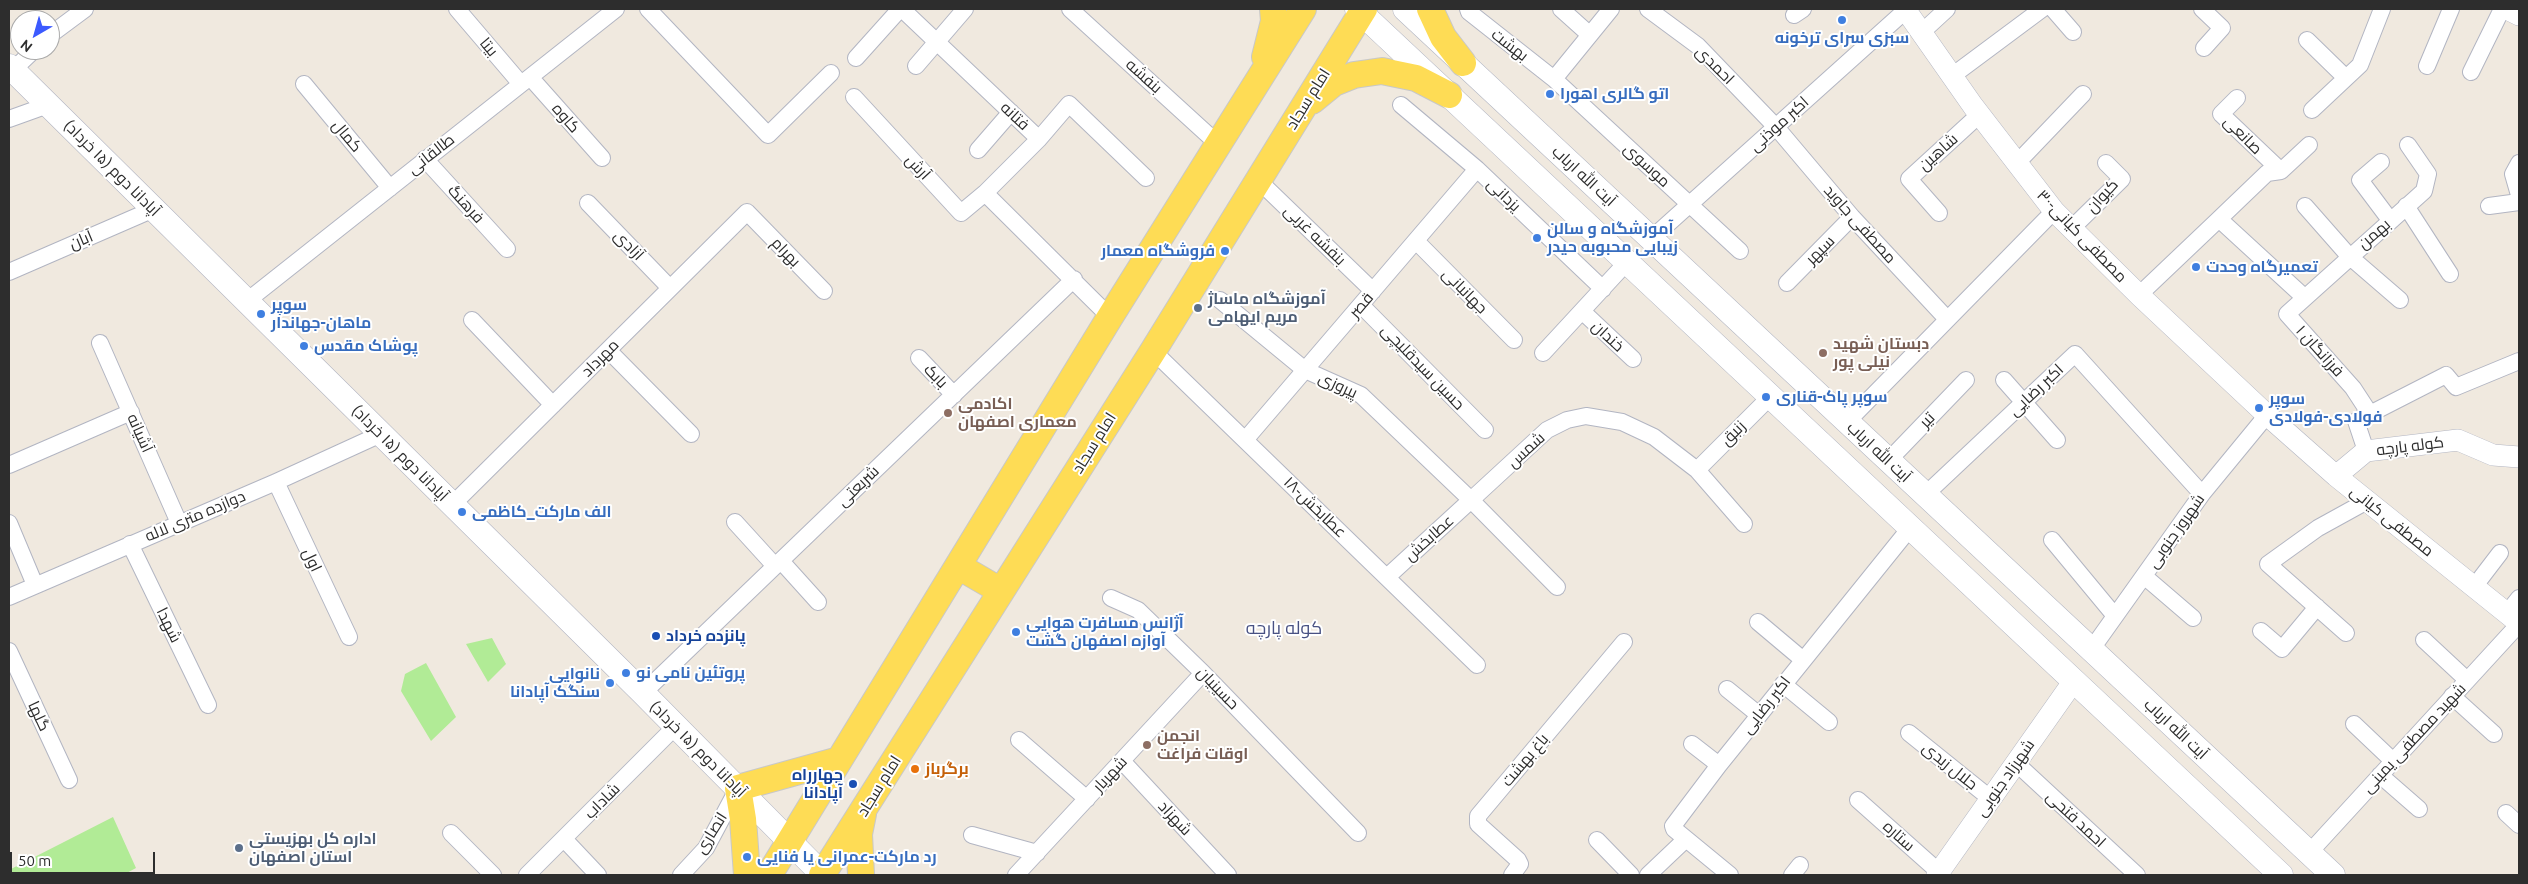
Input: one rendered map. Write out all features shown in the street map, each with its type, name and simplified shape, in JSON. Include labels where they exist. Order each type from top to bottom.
[{"type":"main road","points":[[1260,78],[1274,21],[1273,9]]},
{"type":"main road","points":[[768,875],[1110,316],[1304,9]]},
{"type":"main road","name":"آیت الله ارباب","points":[[1405,9],[2332,875]]},
{"type":"main road","points":[[1430,9],[1443,37],[1463,64]]},
{"type":"main road","name":"آیت الله ارباب","points":[[1361,10],[2073,682],[2281,875]]},
{"type":"main road","name":"امام سجاد","points":[[822,875],[1258,180],[1361,10]]},
{"type":"main road","name":"آپادانا دوم (۱۵ خرداد)","points":[[11,68],[643,693],[790,841]]},
{"type":"main road","points":[[1300,111],[1334,83],[1354,75],[1382,71],[1416,78],[1449,95]]},
{"type":"main road","points":[[1661,294],[1684,270]]},
{"type":"main road","points":[[958,566],[1001,590]]},
{"type":"main road","points":[[748,875],[738,788],[839,760]]},
{"type":"main road","points":[[861,875],[859,834],[863,810]]},
{"type":"main road","points":[[790,841],[822,875]]},
{"type":"street","points":[[60,28],[85,9]]},
{"type":"street","name":"بیتا","points":[[457,9],[526,81]]},
{"type":"street","name":"طالقانی","points":[[247,302],[616,9]]},
{"type":"street","points":[[648,9],[768,135],[831,73]]},
{"type":"street","points":[[856,58],[901,9]]},
{"type":"street","name":"فتانه","points":[[901,9],[1039,139],[1069,104],[1146,178]]},
{"type":"street","points":[[916,66],[965,9]]},
{"type":"street","name":"بنفشه","points":[[1070,9],[1218,144]]},
{"type":"street","name":"بهشت","points":[[1468,9],[1469,12],[1554,79]]},
{"type":"street","points":[[1561,9],[1590,35]]},
{"type":"street","points":[[1554,79],[1611,9]]},
{"type":"street","name":"احمدی","points":[[1648,9],[1698,46],[1776,127]]},
{"type":"street","points":[[1922,32],[1948,9]]},
{"type":"street","points":[[1952,76],[2042,9]]},
{"type":"street","points":[[2053,9],[2072,32]]},
{"type":"street","points":[[2202,9],[2222,28],[2204,48]]},
{"type":"street","points":[[2312,110],[2360,65],[2382,9]]},
{"type":"street","points":[[2427,66],[2451,9]]},
{"type":"street","points":[[2471,72],[2502,9]]},
{"type":"street","points":[[2507,9],[2519,15]]},
{"type":"street","name":"اکبر موذنی","points":[[1651,239],[1906,10]]},
{"type":"street","name":"۳۰-مصطفی کیانی","points":[[1906,10],[2016,163],[2054,211],[2139,295],[2267,415]]},
{"type":"street","points":[[2307,40],[2346,78]]},
{"type":"street","points":[[11,68],[21,60]]},
{"type":"street","name":"موسوی","points":[[1554,79],[1740,251]]},
{"type":"street","name":"کاوه","points":[[526,81],[602,158]]},
{"type":"street","name":"کمال","points":[[304,84],[390,188]]},
{"type":"street","points":[[2016,163],[2084,94]]},
{"type":"street","name":"آرش","points":[[854,97],[961,213],[985,193],[1039,139]]},
{"type":"street","name":"صانعی","points":[[2237,98],[2221,114],[2281,171]]},
{"type":"street","points":[[9,120],[48,105]]},
{"type":"street","name":"یزدانی","points":[[1401,105],[1477,169],[1603,289]]},
{"type":"street","points":[[978,150],[1010,112]]},
{"type":"street","name":"شاهین","points":[[1939,213],[1909,179],[1980,114]]},
{"type":"street","name":"مصطفی جاوید","points":[[1776,127],[1852,217],[1947,319]]},
{"type":"street","points":[[2139,295],[2267,173],[2281,171],[2309,145]]},
{"type":"street","name":"بهمن","points":[[2286,314],[2424,190],[2428,174],[2408,145]]},
{"type":"street","name":"فرهنگ","points":[[425,159],[507,249]]},
{"type":"street","points":[[2381,162],[2360,180],[2390,220]]},
{"type":"street","name":"کیوان","points":[[2072,229],[2122,179],[2106,163]]},
{"type":"street","points":[[2519,163],[2513,174],[2519,196]]},
{"type":"street","name":"قصر","points":[[1245,440],[1477,169]]},
{"type":"street","name":"بنفشه غربی","points":[[1258,180],[1373,291]]},
{"type":"street","points":[[985,193],[1110,316]]},
{"type":"street","points":[[2489,206],[2519,202]]},
{"type":"street","name":"آزادی","points":[[588,203],[670,288]]},
{"type":"street","points":[[2305,206],[2349,256],[2400,300]]},
{"type":"street","points":[[2406,206],[2450,274]]},
{"type":"street","name":"آبان","points":[[9,272],[154,209]]},
{"type":"street","points":[[1847,422],[2054,211]]},
{"type":"street","name":"مهرداد","points":[[452,504],[747,212]]},
{"type":"street","name":"بهرام","points":[[747,212],[824,291]]},
{"type":"street","name":"سپهر","points":[[1787,283],[1852,217]]},
{"type":"street","points":[[2219,219],[2304,297]]},
{"type":"street","name":"جهانبانی","points":[[1416,241],[1514,340]]},
{"type":"street","points":[[1543,353],[1583,312],[1627,262]]},
{"type":"street","name":"شریعتی","points":[[643,693],[1074,279]]},
{"type":"street","name":"پیروزی","points":[[1220,300],[1305,370],[1361,395],[1471,500]]},
{"type":"street","name":"حسین سیدقلیچی","points":[[1361,304],[1485,430]]},
{"type":"street","name":"خندان","points":[[1583,312],[1633,359]]},
{"type":"street","name":"فرزانگان ۱","points":[[2286,314],[2353,388],[2370,414]]},
{"type":"street","points":[[472,320],[553,405]]},
{"type":"street","name":"آشیانه","points":[[100,342],[179,523]]},
{"type":"street","points":[[608,350],[691,434]]},
{"type":"street","name":"۱۸-عطابخش","points":[[1152,350],[1477,665]]},
{"type":"street","name":"اکبر رضایی","points":[[1925,495],[2075,354],[2202,494]]},
{"type":"street","name":"بابک","points":[[919,358],[954,395]]},
{"type":"street","points":[[2366,451],[2356,421],[2446,375],[2456,386],[2519,361]]},
{"type":"street","name":"تیر","points":[[1888,460],[1966,380]]},
{"type":"street","points":[[2004,380],[2057,440]]},
{"type":"street","name":"زنبق","points":[[1697,470],[1770,397]]},
{"type":"street","points":[[9,465],[130,412]]},
{"type":"street","name":"مصطفی کیانی","points":[[2267,415],[2336,476],[2474,587],[2516,614]]},
{"type":"street","name":"شهروز جنوبی","points":[[2092,650],[2202,494],[2267,415]]},
{"type":"street","name":"شمس","points":[[1471,500],[1547,430],[1567,420],[1586,416],[1622,422],[1654,437],[1697,470],[1744,524]]},
{"type":"street","name":"دوازده متری لاله","points":[[9,597],[276,482],[381,434]]},
{"type":"street","name":"کوله پارچه","points":[[2336,476],[2366,451],[2458,440],[2494,455],[2519,457]]},
{"type":"street","name":"اول","points":[[276,482],[349,637]]},
{"type":"street","points":[[1471,500],[1558,588]]},
{"type":"street","name":"عطابخش","points":[[1387,577],[1471,500]]},
{"type":"street","points":[[2346,633],[2268,564],[2318,528],[2367,501]]},
{"type":"street","points":[[735,522],[818,602]]},
{"type":"street","points":[[9,523],[35,585]]},
{"type":"street","name":"اکبر رضایی","points":[[1730,875],[1674,829],[1673,826],[1802,659],[1910,528]]},
{"type":"street","points":[[2052,540],[2115,616]]},
{"type":"street","name":"شهدا","points":[[130,544],[208,706]]},
{"type":"street","points":[[2474,587],[2500,553]]},
{"type":"street","points":[[2144,576],[2193,618]]},
{"type":"street","name":"حسینیان","points":[[1111,598],[1138,610],[1203,673],[1358,833]]},
{"type":"street","points":[[2261,631],[2282,649],[2317,608]]},
{"type":"street","name":"شهید مصطفی یمینی","points":[[2309,853],[2467,680],[2516,614]]},
{"type":"street","points":[[1758,622],[1802,659]]},
{"type":"street","points":[[2424,640],[2467,680]]},
{"type":"street","name":"باغ بهشت","points":[[1512,875],[1520,864],[1518,860],[1478,824],[1478,816],[1624,642]]},
{"type":"street","name":"گلها","points":[[9,651],[69,780]]},
{"type":"street","name":"شهریار","points":[[1016,875],[1203,673]]},
{"type":"street","name":"شهرزاد جنوبی","points":[[1938,874],[2073,682]]},
{"type":"street","points":[[1783,684],[1829,722]]},
{"type":"street","points":[[1726,689],[1759,715]]},
{"type":"street","points":[[2452,696],[2494,734]]},
{"type":"street","points":[[2354,724],[2393,761]]},
{"type":"street","name":"شاداب","points":[[527,875],[676,726]]},
{"type":"street","name":"جلال زیدی","points":[[1909,733],[1990,799]]},
{"type":"street","points":[[1020,740],[1087,799]]},
{"type":"street","points":[[1692,744],[1719,765]]},
{"type":"street","name":"شهزاد","points":[[1122,761],[1228,875]]},
{"type":"street","name":"احمد فتحی","points":[[2016,763],[2137,875]]},
{"type":"street","points":[[2380,775],[2419,809]]},
{"type":"street","name":"انصاری","points":[[681,875],[706,848],[738,788]]},
{"type":"street","name":"ستاره","points":[[1858,800],[1938,874]]},
{"type":"street","points":[[2506,813],[2519,825]]},
{"type":"street","points":[[451,834],[493,875]]},
{"type":"street","points":[[972,835],[1037,853]]},
{"type":"street","points":[[564,839],[598,875]]},
{"type":"street","points":[[1648,875],[1686,839]]},
{"type":"street","points":[[1597,840],[1631,875]]},
{"type":"green space","points":[[492,638],[506,664],[488,682],[466,644]]},
{"type":"green space","points":[[426,663],[456,717],[431,741],[401,691],[405,674]]},
{"type":"green space","points":[[113,817],[136,868],[123,875],[13,875],[11,869]]},
{"type":"place","name":"سبزی سرای ترخونه","points":[[1842,20]]},
{"type":"place","name":"اتو گالری اهورا","points":[[1550,94]]},
{"type":"place","name":"آموزشگاه و سالن زیبایی محبوبه حیدر","points":[[1537,238]]},
{"type":"place","name":"فروشگاه معمار","points":[[1225,251]]},
{"type":"place","name":"تعمیرگاه وحدت","points":[[2196,267]]},
{"type":"place","name":"آموزشگاه ماساژ مریم ایهامی","points":[[1198,308]]},
{"type":"place","name":"سوپر ماهان-جهاندار","points":[[261,314]]},
{"type":"place","name":"پوشاک مقدس","points":[[304,346]]},
{"type":"place","name":"دبستان شهید نیلی پور","points":[[1823,353]]},
{"type":"place","name":"سوپر پاک-قناری","points":[[1766,397]]},
{"type":"place","name":"سوپر فولادی-فولادی","points":[[2259,408]]},
{"type":"place","name":"اکادمی معماری اصفهان","points":[[948,413]]},
{"type":"place","name":"الف مارکت_کاظمی","points":[[462,512]]},
{"type":"place","name":"آژانس مسافرت هوایی آوازه اصفهان گشت","points":[[1016,632]]},
{"type":"place","name":"پانزده خرداد","points":[[656,636]]},
{"type":"place","name":"پروتئین نامی نو","points":[[626,673]]},
{"type":"place","name":"نانوایی سنگک آپادانا","points":[[610,683]]},
{"type":"place","name":"انجمن اوقات فراغت","points":[[1147,745]]},
{"type":"place","name":"برگرباز","points":[[915,769]]},
{"type":"place","name":"چهارراه آپادانا","points":[[853,784]]},
{"type":"place","name":"اداره کل بهزیستی استان اصفهان","points":[[239,848]]},
{"type":"place","name":"رد مارکت-عمرانی یا فنایی","points":[[747,857]]},
{"type":"district","name":"کوله پارچه","points":[[1284,628]]}]
